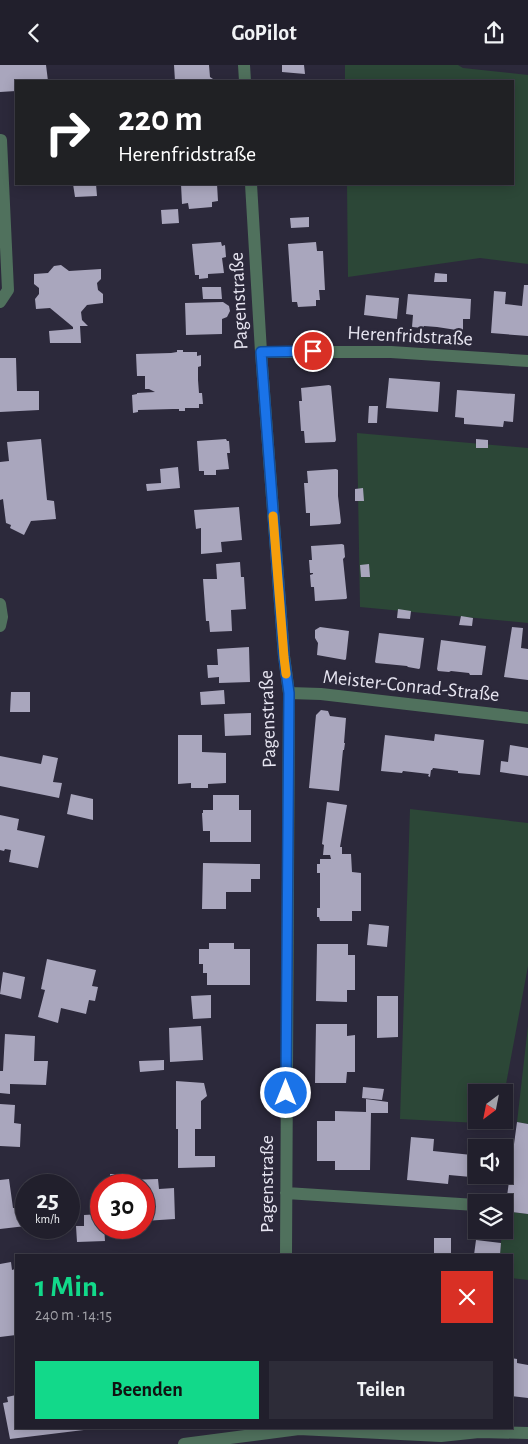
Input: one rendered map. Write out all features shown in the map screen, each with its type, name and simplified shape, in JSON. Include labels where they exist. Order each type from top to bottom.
[{"type":"street","points":[[244,65],[245,80]]},
{"type":"street","points":[[0,303],[8,289],[2,140]]},
{"type":"street","name":"Pagenstraße","points":[[251,185],[261,352],[284,657],[289,693],[286,1254]]},
{"type":"street","name":"Herenfridstraße","points":[[261,352],[391,352],[528,361]]},
{"type":"street","points":[[0,604],[2,617],[0,626]]},
{"type":"street","name":"Meister-Conrad-Straße","points":[[289,693],[321,694],[528,718]]},
{"type":"street","points":[[286,1193],[468,1204]]},
{"type":"street","points":[[184,1444],[271,1435],[298,1429],[441,1436],[478,1432],[528,1433]]},
{"type":"green space","points":[[345,65],[458,65],[463,68],[528,75],[528,264],[480,258],[348,277],[347,185],[514,185],[514,80],[345,80]]},
{"type":"green space","points":[[357,433],[528,448],[528,623],[360,607]]},
{"type":"green space","points":[[410,809],[528,823],[528,966],[506,1084],[468,1084],[468,1122],[400,1119]]},
{"type":"green space","points":[[528,1026],[528,1124],[517,1122]]},
{"type":"green space","points":[[513,1212],[528,1214],[528,1280],[513,1278],[513,1254],[500,1254],[501,1239],[513,1239]]},
{"type":"building","points":[[0,65],[46,65],[48,80],[15,80],[15,91],[0,92]]},
{"type":"building","points":[[174,65],[209,65],[210,77],[213,79],[213,80],[175,80]]},
{"type":"building","points":[[282,65],[304,65],[305,74],[282,72]]},
{"type":"building","points":[[73,185],[96,185],[97,196],[75,197]]},
{"type":"building","points":[[181,185],[217,185],[218,201],[212,202],[212,207],[189,209],[188,203],[182,204]]},
{"type":"building","points":[[178,209],[179,223],[162,224],[161,210]]},
{"type":"building","points":[[309,217],[309,227],[291,228],[290,218]]},
{"type":"building","points":[[221,242],[222,246],[225,245],[226,257],[222,258],[224,273],[208,274],[208,278],[199,279],[199,275],[195,275],[192,244]]},
{"type":"building","points":[[316,242],[317,251],[323,251],[325,290],[319,290],[320,300],[316,300],[316,306],[298,307],[297,302],[292,302],[288,244]]},
{"type":"building","points":[[61,265],[69,271],[101,269],[101,279],[97,283],[98,290],[103,294],[103,303],[87,305],[81,312],[82,320],[88,326],[80,326],[81,343],[50,343],[49,331],[73,329],[73,327],[50,308],[36,309],[35,299],[39,294],[39,288],[34,284],[34,274],[48,273],[54,266]]},
{"type":"building","points":[[435,273],[447,274],[447,282],[434,282]]},
{"type":"building","points":[[524,285],[528,285],[528,336],[491,333],[494,291],[506,292],[505,304],[522,306]]},
{"type":"building","points":[[202,287],[221,287],[222,299],[203,299]]},
{"type":"building","points":[[408,294],[471,299],[470,319],[463,319],[463,331],[437,327],[412,327],[413,315],[406,314]]},
{"type":"building","points":[[366,295],[399,298],[397,319],[364,315]]},
{"type":"building","points":[[223,302],[229,306],[230,311],[227,317],[222,319],[222,334],[186,335],[185,303]]},
{"type":"building","points":[[177,350],[197,352],[197,356],[201,355],[201,366],[198,367],[198,380],[199,393],[202,393],[203,404],[199,404],[199,408],[185,408],[185,411],[179,411],[179,409],[138,410],[138,412],[133,413],[132,395],[155,392],[145,389],[145,376],[137,376],[136,354],[171,353],[177,352]]},
{"type":"building","points":[[0,358],[16,358],[17,391],[39,391],[39,410],[0,412]]},
{"type":"building","points":[[389,378],[440,382],[438,412],[386,408]]},
{"type":"building","points":[[331,386],[336,440],[335,442],[305,443],[304,431],[301,431],[299,401],[302,401],[301,388]]},
{"type":"building","points":[[457,390],[515,394],[513,422],[504,421],[503,427],[464,424],[464,418],[455,417]]},
{"type":"building","points":[[369,406],[378,406],[377,423],[368,423]]},
{"type":"building","points":[[41,439],[47,500],[54,501],[56,519],[31,521],[24,535],[10,528],[11,525],[6,523],[3,499],[0,500],[0,462],[9,461],[7,442]]},
{"type":"building","points":[[226,439],[229,441],[230,453],[227,453],[229,469],[216,470],[216,475],[204,475],[204,471],[199,471],[197,441]]},
{"type":"building","points":[[476,439],[488,440],[488,448],[476,448]]},
{"type":"building","points":[[178,467],[180,488],[147,491],[146,484],[161,483],[160,469]]},
{"type":"building","points":[[338,470],[341,522],[340,524],[310,526],[310,513],[306,513],[304,483],[308,483],[307,471]]},
{"type":"building","points":[[363,488],[364,501],[355,501],[355,489]]},
{"type":"building","points":[[239,507],[242,540],[221,542],[222,552],[201,554],[201,528],[196,529],[194,510]]},
{"type":"building","points":[[344,545],[345,557],[343,559],[347,598],[315,601],[314,587],[311,587],[310,575],[313,574],[310,573],[309,560],[312,560],[311,546]]},
{"type":"building","points":[[240,562],[241,577],[244,577],[246,609],[231,610],[232,631],[210,632],[209,621],[206,621],[203,579],[217,579],[216,564]]},
{"type":"building","points":[[369,564],[370,577],[361,577],[360,565]]},
{"type":"building","points":[[398,609],[411,611],[410,619],[397,618]]},
{"type":"building","points":[[461,616],[473,618],[472,626],[459,625]]},
{"type":"building","points":[[320,627],[349,631],[345,660],[317,655],[318,643],[315,638],[315,630]]},
{"type":"building","points":[[512,627],[523,628],[521,648],[528,649],[528,680],[504,677]]},
{"type":"building","points":[[379,633],[424,638],[420,668],[376,663]]},
{"type":"building","points":[[441,640],[486,646],[482,675],[438,671]]},
{"type":"building","points":[[249,647],[250,682],[219,683],[219,677],[208,678],[207,665],[218,665],[217,649]]},
{"type":"building","points":[[224,690],[225,704],[201,705],[200,692]]},
{"type":"building","points":[[11,692],[30,692],[30,712],[10,712]]},
{"type":"building","points":[[321,710],[328,711],[330,716],[346,718],[339,791],[309,788],[316,715]]},
{"type":"building","points":[[251,713],[251,735],[225,736],[224,714]]},
{"type":"building","points":[[435,734],[484,740],[480,775],[433,768],[430,777],[428,776],[429,774],[381,771],[385,735],[434,741]]},
{"type":"building","points":[[178,735],[202,735],[202,752],[226,753],[226,783],[208,784],[208,788],[191,788],[191,783],[178,784]]},
{"type":"building","points":[[510,745],[528,748],[528,776],[500,772],[501,761],[508,762]]},
{"type":"building","points":[[43,755],[58,758],[53,782],[62,783],[59,798],[0,786],[0,756],[41,764]]},
{"type":"building","points":[[71,794],[93,799],[93,820],[67,814]]},
{"type":"building","points":[[213,795],[239,795],[239,810],[251,810],[251,842],[210,842],[210,831],[203,831],[202,813],[203,810],[213,810]]},
{"type":"building","points":[[327,802],[347,805],[340,847],[342,847],[342,854],[351,854],[352,872],[361,873],[361,911],[352,911],[352,921],[320,921],[319,917],[317,917],[317,908],[320,908],[320,873],[317,873],[317,864],[320,864],[320,859],[331,859],[330,855],[323,855],[324,845],[322,844]]},
{"type":"building","points":[[0,815],[19,819],[17,830],[45,836],[38,868],[9,862],[11,850],[0,850]]},
{"type":"building","points":[[203,863],[260,864],[260,879],[251,879],[251,892],[226,892],[226,909],[202,909]]},
{"type":"building","points":[[369,924],[389,926],[387,947],[367,945]]},
{"type":"building","points":[[209,943],[234,943],[234,949],[250,949],[250,985],[207,985],[207,973],[203,973],[203,964],[199,964],[199,949],[209,949]]},
{"type":"building","points":[[317,944],[348,944],[348,955],[355,955],[355,990],[347,990],[347,1002],[316,1001]]},
{"type":"building","points":[[47,959],[96,970],[92,986],[98,987],[95,1001],[89,1000],[86,1014],[61,1008],[58,1023],[38,1017],[45,990],[41,989]]},
{"type":"building","points":[[3,972],[25,977],[21,999],[0,994]]},
{"type":"building","points":[[211,995],[211,1018],[193,1019],[191,996]]},
{"type":"building","points":[[377,996],[398,996],[398,1037],[377,1038]]},
{"type":"building","points":[[316,1024],[347,1024],[347,1036],[355,1035],[355,1072],[347,1072],[346,1083],[315,1083]]},
{"type":"building","points":[[201,1026],[203,1060],[170,1062],[169,1028]]},
{"type":"building","points":[[5,1034],[35,1036],[34,1061],[48,1061],[46,1085],[10,1084],[10,1094],[0,1093],[0,1071],[3,1071]]},
{"type":"building","points":[[164,1060],[164,1070],[140,1072],[139,1061]]},
{"type":"building","points":[[176,1081],[204,1083],[207,1096],[201,1101],[201,1129],[195,1129],[195,1156],[215,1156],[215,1167],[178,1168]]},
{"type":"building","points":[[363,1087],[384,1089],[382,1100],[362,1098]]},
{"type":"building","points":[[366,1099],[388,1102],[388,1113],[371,1113],[370,1170],[335,1170],[335,1161],[317,1161],[317,1121],[335,1121],[335,1111],[366,1112]]},
{"type":"building","points":[[0,1104],[15,1105],[14,1123],[21,1124],[20,1147],[0,1146]]},
{"type":"building","points":[[517,1122],[528,1124],[528,1214],[513,1212],[513,1194],[507,1194],[509,1184],[513,1184],[513,1152]]},
{"type":"building","points":[[411,1137],[434,1139],[433,1151],[468,1155],[468,1177],[449,1175],[448,1184],[407,1180]]},
{"type":"building","points":[[9,1179],[13,1208],[15,1208],[15,1227],[0,1229],[0,1180]]},
{"type":"building","points":[[155,1179],[158,1179],[159,1189],[174,1188],[175,1219],[155,1220]]},
{"type":"building","points":[[84,1215],[90,1215],[90,1239],[105,1239],[105,1241],[77,1242],[77,1239],[80,1239],[80,1226],[84,1226]]},
{"type":"building","points":[[434,1238],[451,1238],[451,1254],[434,1254]]},
{"type":"building","points":[[476,1240],[501,1243],[500,1254],[474,1254]]},
{"type":"building","points":[[11,1262],[12,1270],[15,1269],[15,1335],[0,1337],[0,1264]]},
{"type":"building","points":[[513,1358],[517,1359],[517,1363],[528,1365],[528,1398],[513,1396]]},
{"type":"building","points":[[15,1395],[15,1429],[92,1429],[10,1439],[3,1403],[8,1402],[7,1397]]},
{"type":"slow traffic","points":[[273,516],[286,674]]},
{"type":"route","points":[[286,1093],[289,693],[284,657],[261,352],[313,351]]}]
